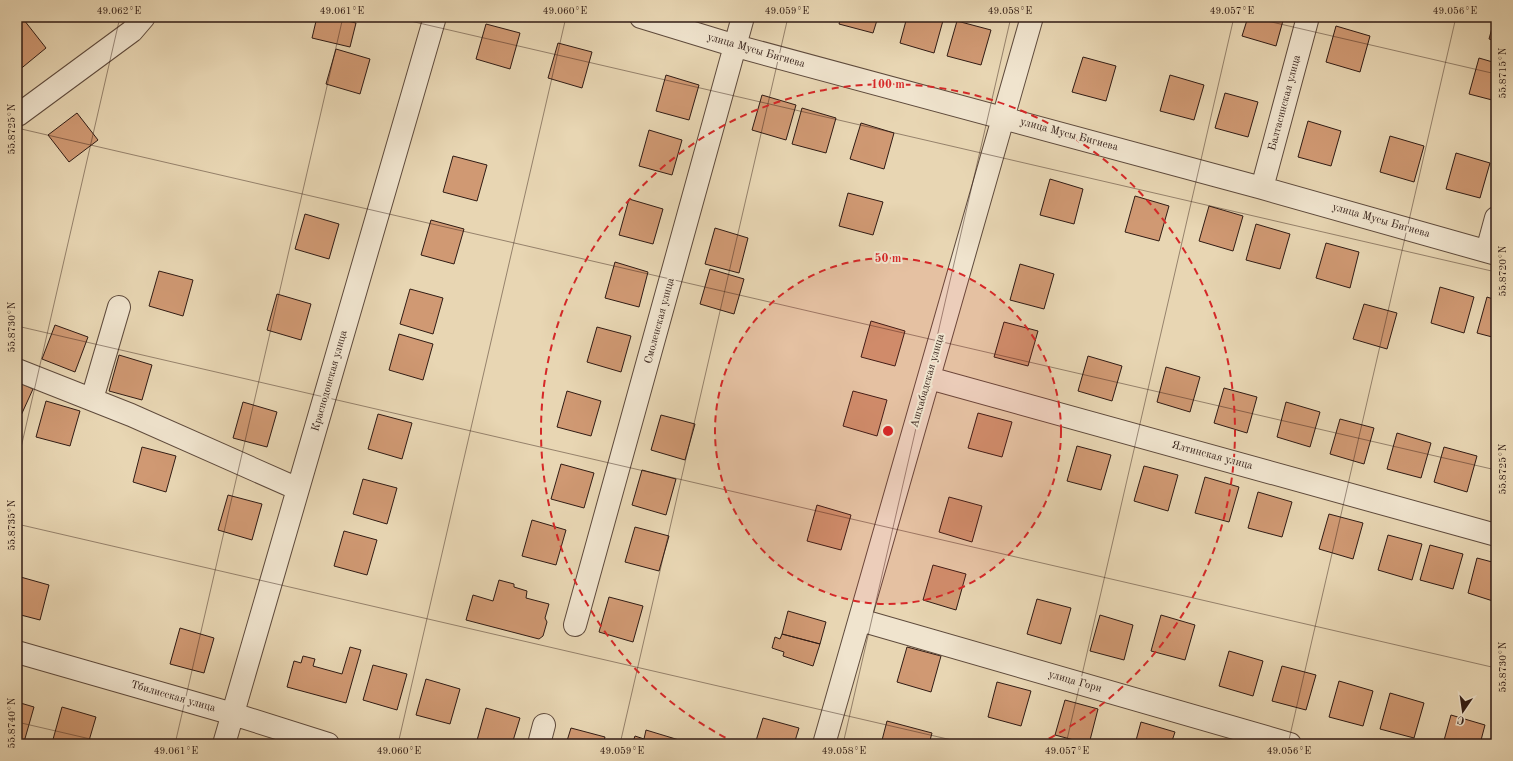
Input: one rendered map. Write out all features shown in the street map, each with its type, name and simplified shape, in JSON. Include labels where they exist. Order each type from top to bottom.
[{"type":"street","points":[[18,115],[132,31],[144,17]]},
{"type":"street","name":"Краснодонская улица","points":[[224,744],[435,17]]},
{"type":"street","name":"улица Мусы Бигиева","points":[[641,17],[736,46],[1262,188],[1491,252]]},
{"type":"street","name":"Смоленская улица","points":[[576,625],[743,17]]},
{"type":"street","name":"Ашхабадская улица","points":[[824,744],[1032,17]]},
{"type":"street","name":"Балтасинская улица","points":[[1262,188],[1308,17]]},
{"type":"street","points":[[1491,252],[1496,218]]},
{"type":"street","points":[[92,399],[119,307]]},
{"type":"street","points":[[17,370],[131,415],[298,489]]},
{"type":"street","name":"Ялтинская улица","points":[[929,378],[1496,535]]},
{"type":"street","name":"улица Гори","points":[[860,620],[1290,744]]},
{"type":"street","name":"Тбилисская улица","points":[[17,652],[233,714],[328,744]]},
{"type":"building","points":[[317,17],[330,17],[356,23],[350,47],[312,38]]},
{"type":"building","points":[[841,17],[878,17],[873,33],[839,24]]},
{"type":"building","points":[[907,17],[944,17],[934,53],[900,43]]},
{"type":"building","points":[[1248,17],[1284,17],[1276,46],[1242,36]]},
{"type":"building","points":[[1496,17],[1496,41],[1489,39]]},
{"type":"building","points":[[24,20],[46,48],[18,71],[17,26]]},
{"type":"building","points":[[957,21],[991,30],[981,65],[947,56]]},
{"type":"building","points":[[486,24],[520,33],[510,69],[476,59]]},
{"type":"building","points":[[1336,26],[1370,36],[1360,72],[1326,62]]},
{"type":"building","points":[[558,43],[592,52],[582,88],[548,78]]},
{"type":"building","points":[[336,49],[370,59],[360,94],[326,84]]},
{"type":"building","points":[[1083,57],[1116,66],[1106,101],[1072,92]]},
{"type":"building","points":[[1479,58],[1496,63],[1496,101],[1469,94]]},
{"type":"building","points":[[666,75],[699,85],[689,120],[656,111]]},
{"type":"building","points":[[1170,75],[1204,85],[1194,120],[1160,111]]},
{"type":"building","points":[[1225,93],[1258,102],[1248,137],[1215,128]]},
{"type":"building","points":[[762,95],[796,105],[786,140],[752,130]]},
{"type":"building","points":[[802,108],[836,118],[826,153],[792,144]]},
{"type":"building","points":[[77,113],[98,140],[69,162],[48,135]]},
{"type":"building","points":[[1308,121],[1341,131],[1331,166],[1298,157]]},
{"type":"building","points":[[861,123],[894,133],[884,169],[850,159]]},
{"type":"building","points":[[649,130],[682,140],[672,175],[639,166]]},
{"type":"building","points":[[1390,136],[1424,146],[1414,182],[1380,172]]},
{"type":"building","points":[[1456,153],[1490,163],[1480,198],[1446,189]]},
{"type":"building","points":[[453,156],[487,165],[477,201],[443,192]]},
{"type":"building","points":[[1050,179],[1083,189],[1074,224],[1040,215]]},
{"type":"building","points":[[848,193],[883,202],[873,235],[839,226]]},
{"type":"building","points":[[1135,196],[1169,206],[1159,241],[1125,232]]},
{"type":"building","points":[[629,199],[663,209],[653,244],[619,235]]},
{"type":"building","points":[[1209,206],[1243,216],[1233,251],[1199,241]]},
{"type":"building","points":[[305,214],[339,224],[329,259],[295,249]]},
{"type":"building","points":[[431,220],[464,229],[454,264],[421,255]]},
{"type":"building","points":[[1256,224],[1290,234],[1280,269],[1246,260]]},
{"type":"building","points":[[715,228],[748,238],[739,273],[705,264]]},
{"type":"building","points":[[1326,243],[1359,252],[1350,288],[1316,278]]},
{"type":"building","points":[[615,262],[648,272],[639,307],[605,298]]},
{"type":"building","points":[[1020,264],[1054,274],[1044,309],[1010,300]]},
{"type":"building","points":[[710,269],[744,279],[734,314],[700,304]]},
{"type":"building","points":[[159,271],[193,280],[183,316],[149,306]]},
{"type":"building","points":[[1440,287],[1474,297],[1464,333],[1431,323]]},
{"type":"building","points":[[410,289],[443,298],[433,334],[400,324]]},
{"type":"building","points":[[277,294],[311,304],[301,340],[267,330]]},
{"type":"building","points":[[1487,297],[1496,300],[1496,338],[1477,333]]},
{"type":"building","points":[[1364,304],[1397,313],[1387,349],[1353,339]]},
{"type":"building","points":[[871,321],[905,331],[895,366],[861,357]]},
{"type":"building","points":[[1004,322],[1038,331],[1028,366],[994,357]]},
{"type":"building","points":[[55,325],[88,337],[75,372],[42,359]]},
{"type":"building","points":[[597,327],[631,336],[621,372],[587,362]]},
{"type":"building","points":[[399,334],[433,344],[423,380],[389,370]]},
{"type":"building","points":[[119,355],[152,365],[142,400],[109,391]]},
{"type":"building","points":[[1088,356],[1122,366],[1112,401],[1078,391]]},
{"type":"building","points":[[1166,367],[1200,377],[1190,412],[1157,402]]},
{"type":"building","points":[[17,381],[33,389],[18,422],[17,422]]},
{"type":"building","points":[[1224,388],[1257,397],[1247,433],[1214,423]]},
{"type":"building","points":[[567,391],[601,401],[591,436],[557,427]]},
{"type":"building","points":[[853,391],[887,400],[877,436],[843,426]]},
{"type":"building","points":[[46,401],[80,411],[70,446],[36,437]]},
{"type":"building","points":[[243,402],[277,412],[267,447],[233,438]]},
{"type":"building","points":[[1286,402],[1320,412],[1310,447],[1277,437]]},
{"type":"building","points":[[978,413],[1012,422],[1002,457],[968,448]]},
{"type":"building","points":[[378,414],[412,423],[402,459],[368,449]]},
{"type":"building","points":[[661,415],[695,424],[685,460],[651,450]]},
{"type":"building","points":[[1340,419],[1374,428],[1364,464],[1330,454]]},
{"type":"building","points":[[1397,433],[1431,443],[1421,478],[1387,469]]},
{"type":"building","points":[[1077,446],[1111,455],[1101,490],[1067,481]]},
{"type":"building","points":[[142,447],[176,456],[166,492],[133,482]]},
{"type":"building","points":[[1444,447],[1477,456],[1467,492],[1434,482]]},
{"type":"building","points":[[561,464],[594,473],[584,508],[551,499]]},
{"type":"building","points":[[1144,466],[1178,475],[1168,511],[1134,501]]},
{"type":"building","points":[[642,470],[676,479],[666,515],[632,505]]},
{"type":"building","points":[[1205,477],[1239,487],[1229,522],[1195,513]]},
{"type":"building","points":[[363,479],[397,488],[387,524],[353,514]]},
{"type":"building","points":[[1258,492],[1292,502],[1282,537],[1248,528]]},
{"type":"building","points":[[228,495],[262,504],[252,540],[218,530]]},
{"type":"building","points":[[949,497],[982,506],[972,542],[939,532]]},
{"type":"building","points":[[817,505],[851,515],[841,550],[807,541]]},
{"type":"building","points":[[1329,514],[1363,523],[1353,559],[1319,549]]},
{"type":"building","points":[[532,520],[566,530],[556,565],[522,556]]},
{"type":"building","points":[[635,527],[669,536],[659,571],[625,562]]},
{"type":"building","points":[[344,531],[377,540],[367,575],[334,566]]},
{"type":"building","points":[[1388,535],[1422,544],[1412,580],[1378,570]]},
{"type":"building","points":[[1430,545],[1463,554],[1453,589],[1420,580]]},
{"type":"building","points":[[1477,558],[1496,563],[1496,602],[1468,593]]},
{"type":"building","points":[[933,565],[966,574],[956,610],[923,600]]},
{"type":"building","points":[[17,576],[49,585],[40,620],[17,614]]},
{"type":"building","points":[[499,580],[514,584],[514,587],[527,591],[526,598],[549,604],[545,618],[547,622],[543,636],[539,639],[466,620],[473,595],[493,601]]},
{"type":"building","points":[[609,597],[643,606],[633,642],[599,632]]},
{"type":"building","points":[[1037,599],[1071,608],[1061,644],[1027,634]]},
{"type":"building","points":[[788,611],[826,622],[820,644],[782,634]]},
{"type":"building","points":[[1100,615],[1133,625],[1124,660],[1090,651]]},
{"type":"building","points":[[1161,615],[1195,625],[1185,660],[1151,651]]},
{"type":"building","points":[[180,628],[214,638],[204,673],[170,664]]},
{"type":"building","points":[[782,634],[820,644],[813,666],[783,656],[784,652],[772,648],[775,637],[780,639]]},
{"type":"building","points":[[350,647],[361,650],[346,703],[287,687],[294,661],[301,663],[303,656],[315,659],[313,666],[342,674]]},
{"type":"building","points":[[907,647],[941,656],[931,692],[897,682]]},
{"type":"building","points":[[1229,651],[1263,661],[1253,696],[1219,686]]},
{"type":"building","points":[[373,665],[407,674],[397,710],[363,700]]},
{"type":"building","points":[[1282,666],[1316,675],[1306,710],[1272,701]]},
{"type":"building","points":[[426,679],[460,689],[450,724],[416,715]]},
{"type":"building","points":[[1339,681],[1373,691],[1363,726],[1329,717]]},
{"type":"building","points":[[997,682],[1031,691],[1021,726],[988,717]]},
{"type":"building","points":[[1390,693],[1424,703],[1414,738],[1380,729]]},
{"type":"building","points":[[1065,700],[1098,709],[1089,744],[1055,735]]},
{"type":"building","points":[[17,702],[34,707],[24,742],[17,740]]},
{"type":"building","points":[[62,707],[96,717],[88,744],[52,743]]},
{"type":"building","points":[[486,708],[520,718],[512,744],[476,744]]},
{"type":"building","points":[[1451,715],[1485,725],[1480,744],[1443,744]]},
{"type":"building","points":[[763,718],[799,728],[794,744],[755,744]]},
{"type":"building","points":[[887,721],[932,733],[929,744],[881,744]]},
{"type":"building","points":[[1141,722],[1175,732],[1171,744],[1135,744]]},
{"type":"building","points":[[571,728],[605,737],[603,744],[566,744]]},
{"type":"building","points":[[646,730],[679,740],[678,744],[632,744],[635,736],[644,739]]}]
